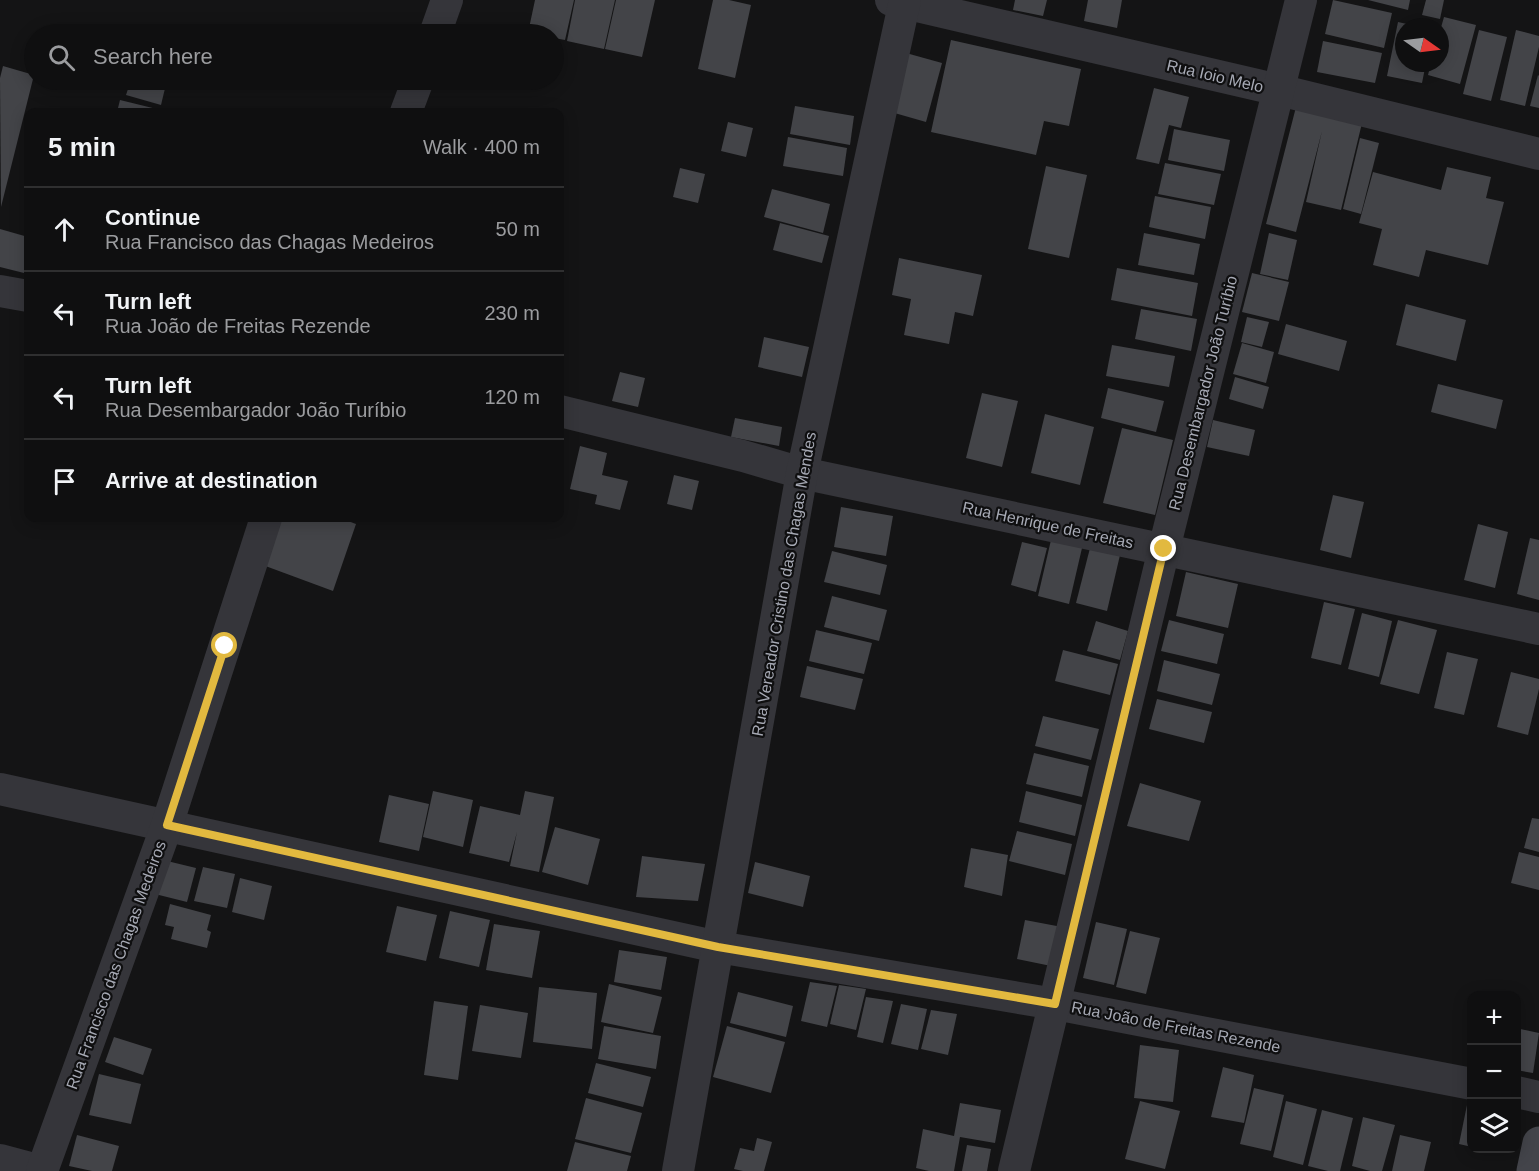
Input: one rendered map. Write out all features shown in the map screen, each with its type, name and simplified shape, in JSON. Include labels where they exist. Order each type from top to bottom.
[{"type":"street","points":[[439,24],[447,0]]},
{"type":"street","name":"Rua Desembargador João Turíbio","points":[[1014,1171],[1164,549],[1301,0]]},
{"type":"street","name":"Rua Ioio Melo","points":[[900,1],[1539,154]]},
{"type":"street","name":"Rua Vereador Cristino das Chagas Mendes","points":[[678,1171],[802,473],[900,1]]},
{"type":"street","points":[[408,108],[414,90]]},
{"type":"street","points":[[0,291],[24,295]]},
{"type":"street","name":"Rua Henrique de Freitas","points":[[564,412],[743,456],[802,473],[1539,629]]},
{"type":"street","name":"Rua Francisco das Chagas Medeiros","points":[[41,1171],[167,825],[265,522]]},
{"type":"street","name":"Rua João de Freitas Rezende","points":[[0,789],[718,947],[1055,1004],[1467,1083]]},
{"type":"street","points":[[1521,1093],[1539,1097]]},
{"type":"street","points":[[1533,1171],[1539,1143]]},
{"type":"street","points":[[0,1160],[41,1171]]},
{"type":"building","points":[[535,0],[574,0],[565,40],[564,24],[530,24]]},
{"type":"building","points":[[575,0],[615,0],[604,49],[567,41]]},
{"type":"building","points":[[616,0],[655,0],[642,57],[605,49]]},
{"type":"building","points":[[713,0],[729,0],[751,5],[735,78],[698,69]]},
{"type":"building","points":[[1015,0],[1047,0],[1043,16],[1013,10]]},
{"type":"building","points":[[1088,0],[1122,0],[1117,28],[1084,21]]},
{"type":"building","points":[[1333,0],[1392,13],[1384,48],[1325,34]]},
{"type":"building","points":[[1368,0],[1410,0],[1408,10]]},
{"type":"building","points":[[1426,0],[1444,0],[1440,18],[1422,15]]},
{"type":"building","points":[[1449,18],[1476,25],[1460,84],[1428,75],[1429,72],[1449,72]]},
{"type":"building","points":[[1479,30],[1507,37],[1491,101],[1463,94]]},
{"type":"building","points":[[1516,30],[1539,36],[1539,47],[1525,106],[1500,100]]},
{"type":"building","points":[[1395,37],[1395,72],[1424,72],[1422,83],[1387,76]]},
{"type":"building","points":[[951,40],[1081,69],[1069,126],[1044,121],[1036,155],[931,132]]},
{"type":"building","points":[[1323,41],[1382,53],[1375,83],[1317,72]]},
{"type":"building","points":[[906,53],[942,63],[926,122],[891,112]]},
{"type":"building","points":[[3,66],[24,72],[24,90],[30,90],[1,207],[0,78]]},
{"type":"building","points":[[1539,76],[1539,108],[1530,106]]},
{"type":"building","points":[[1154,88],[1189,97],[1181,128],[1169,125],[1159,164],[1136,159]]},
{"type":"building","points":[[128,90],[165,90],[161,105],[126,95]]},
{"type":"building","points":[[120,100],[153,108],[118,108]]},
{"type":"building","points":[[795,106],[854,116],[850,145],[790,134]]},
{"type":"building","points":[[1296,107],[1362,123],[1341,210],[1306,202],[1322,131],[1296,232],[1266,224]]},
{"type":"building","points":[[728,122],[753,128],[746,157],[721,151]]},
{"type":"building","points":[[1174,129],[1230,140],[1224,171],[1168,160]]},
{"type":"building","points":[[788,137],[847,148],[843,176],[783,166]]},
{"type":"building","points":[[1360,138],[1379,143],[1361,214],[1343,209]]},
{"type":"building","points":[[1165,163],[1221,174],[1214,205],[1158,194]]},
{"type":"building","points":[[1046,166],[1087,175],[1069,258],[1028,249]]},
{"type":"building","points":[[1447,167],[1491,177],[1486,198],[1504,202],[1488,265],[1426,250],[1419,277],[1373,265],[1382,229],[1359,223],[1373,172],[1441,190]]},
{"type":"building","points":[[680,168],[705,174],[698,203],[673,197]]},
{"type":"building","points":[[772,189],[830,204],[823,233],[764,217]]},
{"type":"building","points":[[1155,196],[1211,207],[1205,239],[1149,227]]},
{"type":"building","points":[[780,223],[829,236],[822,263],[773,250]]},
{"type":"building","points":[[0,229],[24,236],[24,273],[0,267]]},
{"type":"building","points":[[1144,233],[1200,244],[1194,275],[1138,265]]},
{"type":"building","points":[[1269,233],[1297,240],[1288,280],[1260,274]]},
{"type":"building","points":[[899,258],[982,275],[973,316],[955,312],[949,344],[904,335],[911,299],[892,295]]},
{"type":"building","points":[[1117,268],[1198,283],[1192,316],[1111,300]]},
{"type":"building","points":[[1252,273],[1289,282],[1279,321],[1242,312]]},
{"type":"building","points":[[1406,304],[1466,320],[1456,361],[1396,345]]},
{"type":"building","points":[[1141,309],[1197,319],[1191,351],[1135,339]]},
{"type":"building","points":[[1247,317],[1269,322],[1262,347],[1241,342]]},
{"type":"building","points":[[1286,324],[1347,341],[1339,371],[1278,354]]},
{"type":"building","points":[[764,337],[809,347],[802,377],[758,367]]},
{"type":"building","points":[[1242,343],[1274,352],[1266,383],[1233,374]]},
{"type":"building","points":[[1112,345],[1175,356],[1169,387],[1106,376]]},
{"type":"building","points":[[620,372],[645,378],[638,407],[612,401]]},
{"type":"building","points":[[1235,377],[1269,387],[1263,409],[1229,399]]},
{"type":"building","points":[[1438,384],[1503,400],[1496,429],[1431,412]]},
{"type":"building","points":[[1108,388],[1164,401],[1156,432],[1101,418]]},
{"type":"building","points":[[982,393],[1018,401],[1002,467],[966,458]]},
{"type":"building","points":[[1045,414],[1094,427],[1080,485],[1031,473]]},
{"type":"building","points":[[735,418],[782,427],[779,446],[731,437]]},
{"type":"building","points":[[1213,420],[1255,430],[1249,456],[1207,447]]},
{"type":"building","points":[[1122,428],[1173,440],[1155,515],[1103,503]]},
{"type":"building","points":[[580,446],[607,453],[602,475],[628,481],[620,510],[595,504],[597,495],[570,489]]},
{"type":"building","points":[[674,475],[699,481],[692,510],[667,504]]},
{"type":"building","points":[[1333,495],[1364,502],[1351,558],[1320,550]]},
{"type":"building","points":[[841,507],[893,516],[886,556],[834,547]]},
{"type":"building","points":[[276,522],[351,522],[356,524],[333,591],[260,564]]},
{"type":"building","points":[[1478,524],[1508,532],[1495,588],[1464,580]]},
{"type":"building","points":[[1530,538],[1539,540],[1539,600],[1517,594]]},
{"type":"building","points":[[1051,540],[1082,548],[1069,604],[1038,596]]},
{"type":"building","points":[[1022,542],[1047,548],[1036,592],[1011,585]]},
{"type":"building","points":[[1090,548],[1120,555],[1107,611],[1076,603]]},
{"type":"building","points":[[832,551],[887,565],[880,595],[824,582]]},
{"type":"building","points":[[1186,572],[1238,584],[1228,628],[1176,616]]},
{"type":"building","points":[[832,596],[887,610],[879,641],[824,627]]},
{"type":"building","points":[[1324,602],[1355,609],[1341,665],[1311,658]]},
{"type":"building","points":[[1362,613],[1392,621],[1379,677],[1348,669]]},
{"type":"building","points":[[1169,620],[1224,634],[1217,664],[1161,651]]},
{"type":"building","points":[[1398,620],[1437,630],[1419,694],[1380,684]]},
{"type":"building","points":[[1096,621],[1128,631],[1120,660],[1087,651]]},
{"type":"building","points":[[816,630],[872,643],[864,674],[809,661]]},
{"type":"building","points":[[1063,650],[1118,664],[1110,695],[1055,681]]},
{"type":"building","points":[[1447,652],[1478,659],[1464,715],[1434,708]]},
{"type":"building","points":[[1164,660],[1220,674],[1212,705],[1157,691]]},
{"type":"building","points":[[807,666],[863,679],[855,710],[800,697]]},
{"type":"building","points":[[1511,672],[1539,679],[1539,689],[1528,735],[1497,727]]},
{"type":"building","points":[[1157,699],[1212,712],[1204,743],[1149,729]]},
{"type":"building","points":[[1043,716],[1099,729],[1091,760],[1035,746]]},
{"type":"building","points":[[1034,753],[1089,766],[1082,797],[1026,784]]},
{"type":"building","points":[[1140,783],[1201,801],[1189,841],[1127,826]]},
{"type":"building","points":[[433,791],[473,800],[463,847],[423,837]]},
{"type":"building","points":[[525,791],[554,797],[539,872],[510,866],[517,832],[509,862],[469,853],[480,806],[520,815]]},
{"type":"building","points":[[1026,791],[1082,805],[1075,836],[1019,822]]},
{"type":"building","points":[[389,795],[429,804],[419,851],[379,842]]},
{"type":"building","points":[[1532,818],[1539,819],[1539,852],[1524,848]]},
{"type":"building","points":[[555,827],[600,839],[588,885],[542,872]]},
{"type":"building","points":[[1017,831],[1072,844],[1065,875],[1009,861]]},
{"type":"building","points":[[971,848],[1008,855],[1002,896],[964,887]]},
{"type":"building","points":[[1519,852],[1539,857],[1539,890],[1511,883]]},
{"type":"building","points":[[642,856],[705,864],[698,901],[636,897]]},
{"type":"building","points":[[163,860],[196,868],[187,902],[155,894]]},
{"type":"building","points":[[755,862],[810,876],[803,907],[748,893]]},
{"type":"building","points":[[203,867],[235,874],[227,908],[194,901]]},
{"type":"building","points":[[240,878],[272,886],[264,920],[232,912]]},
{"type":"building","points":[[170,904],[211,915],[207,930],[211,932],[207,948],[171,939],[174,927],[165,925]]},
{"type":"building","points":[[397,906],[437,915],[426,961],[386,952]]},
{"type":"building","points":[[450,911],[490,920],[479,967],[439,958]]},
{"type":"building","points":[[1025,920],[1062,927],[1056,967],[1017,959]]},
{"type":"building","points":[[1096,922],[1127,929],[1114,985],[1083,978]]},
{"type":"building","points":[[494,924],[540,931],[532,978],[486,970]]},
{"type":"building","points":[[1130,931],[1160,938],[1146,994],[1116,987]]},
{"type":"building","points":[[619,950],[667,957],[661,990],[614,982]]},
{"type":"building","points":[[810,982],[837,986],[827,1027],[801,1021]]},
{"type":"building","points":[[609,984],[662,997],[653,1033],[601,1022]]},
{"type":"building","points":[[839,985],[866,989],[856,1030],[830,1024]]},
{"type":"building","points":[[539,987],[597,993],[592,1049],[533,1042]]},
{"type":"building","points":[[738,992],[793,1006],[786,1037],[730,1023]]},
{"type":"building","points":[[866,997],[893,1001],[883,1043],[857,1037]]},
{"type":"building","points":[[434,1001],[468,1006],[458,1080],[424,1075]]},
{"type":"building","points":[[901,1004],[927,1009],[918,1050],[891,1044]]},
{"type":"building","points":[[480,1005],[528,1013],[521,1058],[472,1051]]},
{"type":"building","points":[[931,1010],[957,1014],[948,1055],[921,1049]]},
{"type":"building","points":[[604,1026],[661,1036],[656,1069],[598,1059]]},
{"type":"building","points":[[727,1026],[785,1042],[771,1093],[713,1077]]},
{"type":"building","points":[[1521,1029],[1539,1033],[1533,1073],[1521,1071]]},
{"type":"building","points":[[114,1037],[152,1049],[143,1075],[105,1062]]},
{"type":"building","points":[[1140,1045],[1179,1050],[1173,1102],[1134,1098]]},
{"type":"building","points":[[596,1063],[651,1077],[643,1107],[588,1093]]},
{"type":"building","points":[[1223,1067],[1254,1075],[1244,1123],[1211,1117]]},
{"type":"building","points":[[99,1074],[141,1084],[131,1124],[89,1115]]},
{"type":"building","points":[[1254,1088],[1284,1095],[1271,1151],[1240,1144]]},
{"type":"building","points":[[586,1098],[642,1113],[631,1153],[575,1139]]},
{"type":"building","points":[[1140,1101],[1180,1111],[1165,1169],[1125,1159]]},
{"type":"building","points":[[1286,1101],[1317,1109],[1303,1165],[1273,1157]]},
{"type":"building","points":[[960,1103],[1001,1110],[995,1143],[960,1137],[954,1171],[929,1171],[916,1168],[923,1129],[954,1136]]},
{"type":"building","points":[[1467,1105],[1467,1146],[1459,1144]]},
{"type":"building","points":[[1322,1110],[1353,1118],[1340,1171],[1328,1171],[1308,1166]]},
{"type":"building","points":[[1363,1117],[1395,1125],[1382,1171],[1370,1171],[1352,1166]]},
{"type":"building","points":[[77,1135],[119,1146],[112,1171],[92,1171],[69,1166]]},
{"type":"building","points":[[1400,1135],[1431,1142],[1424,1171],[1392,1171]]},
{"type":"building","points":[[757,1138],[772,1142],[764,1171],[734,1169],[740,1148],[754,1151]]},
{"type":"building","points":[[575,1142],[631,1156],[627,1171],[567,1171]]},
{"type":"building","points":[[967,1145],[991,1149],[987,1171],[962,1171]]},
{"type":"route","points":[[225,646],[167,825],[718,947],[1055,1004],[1164,549]]}]
